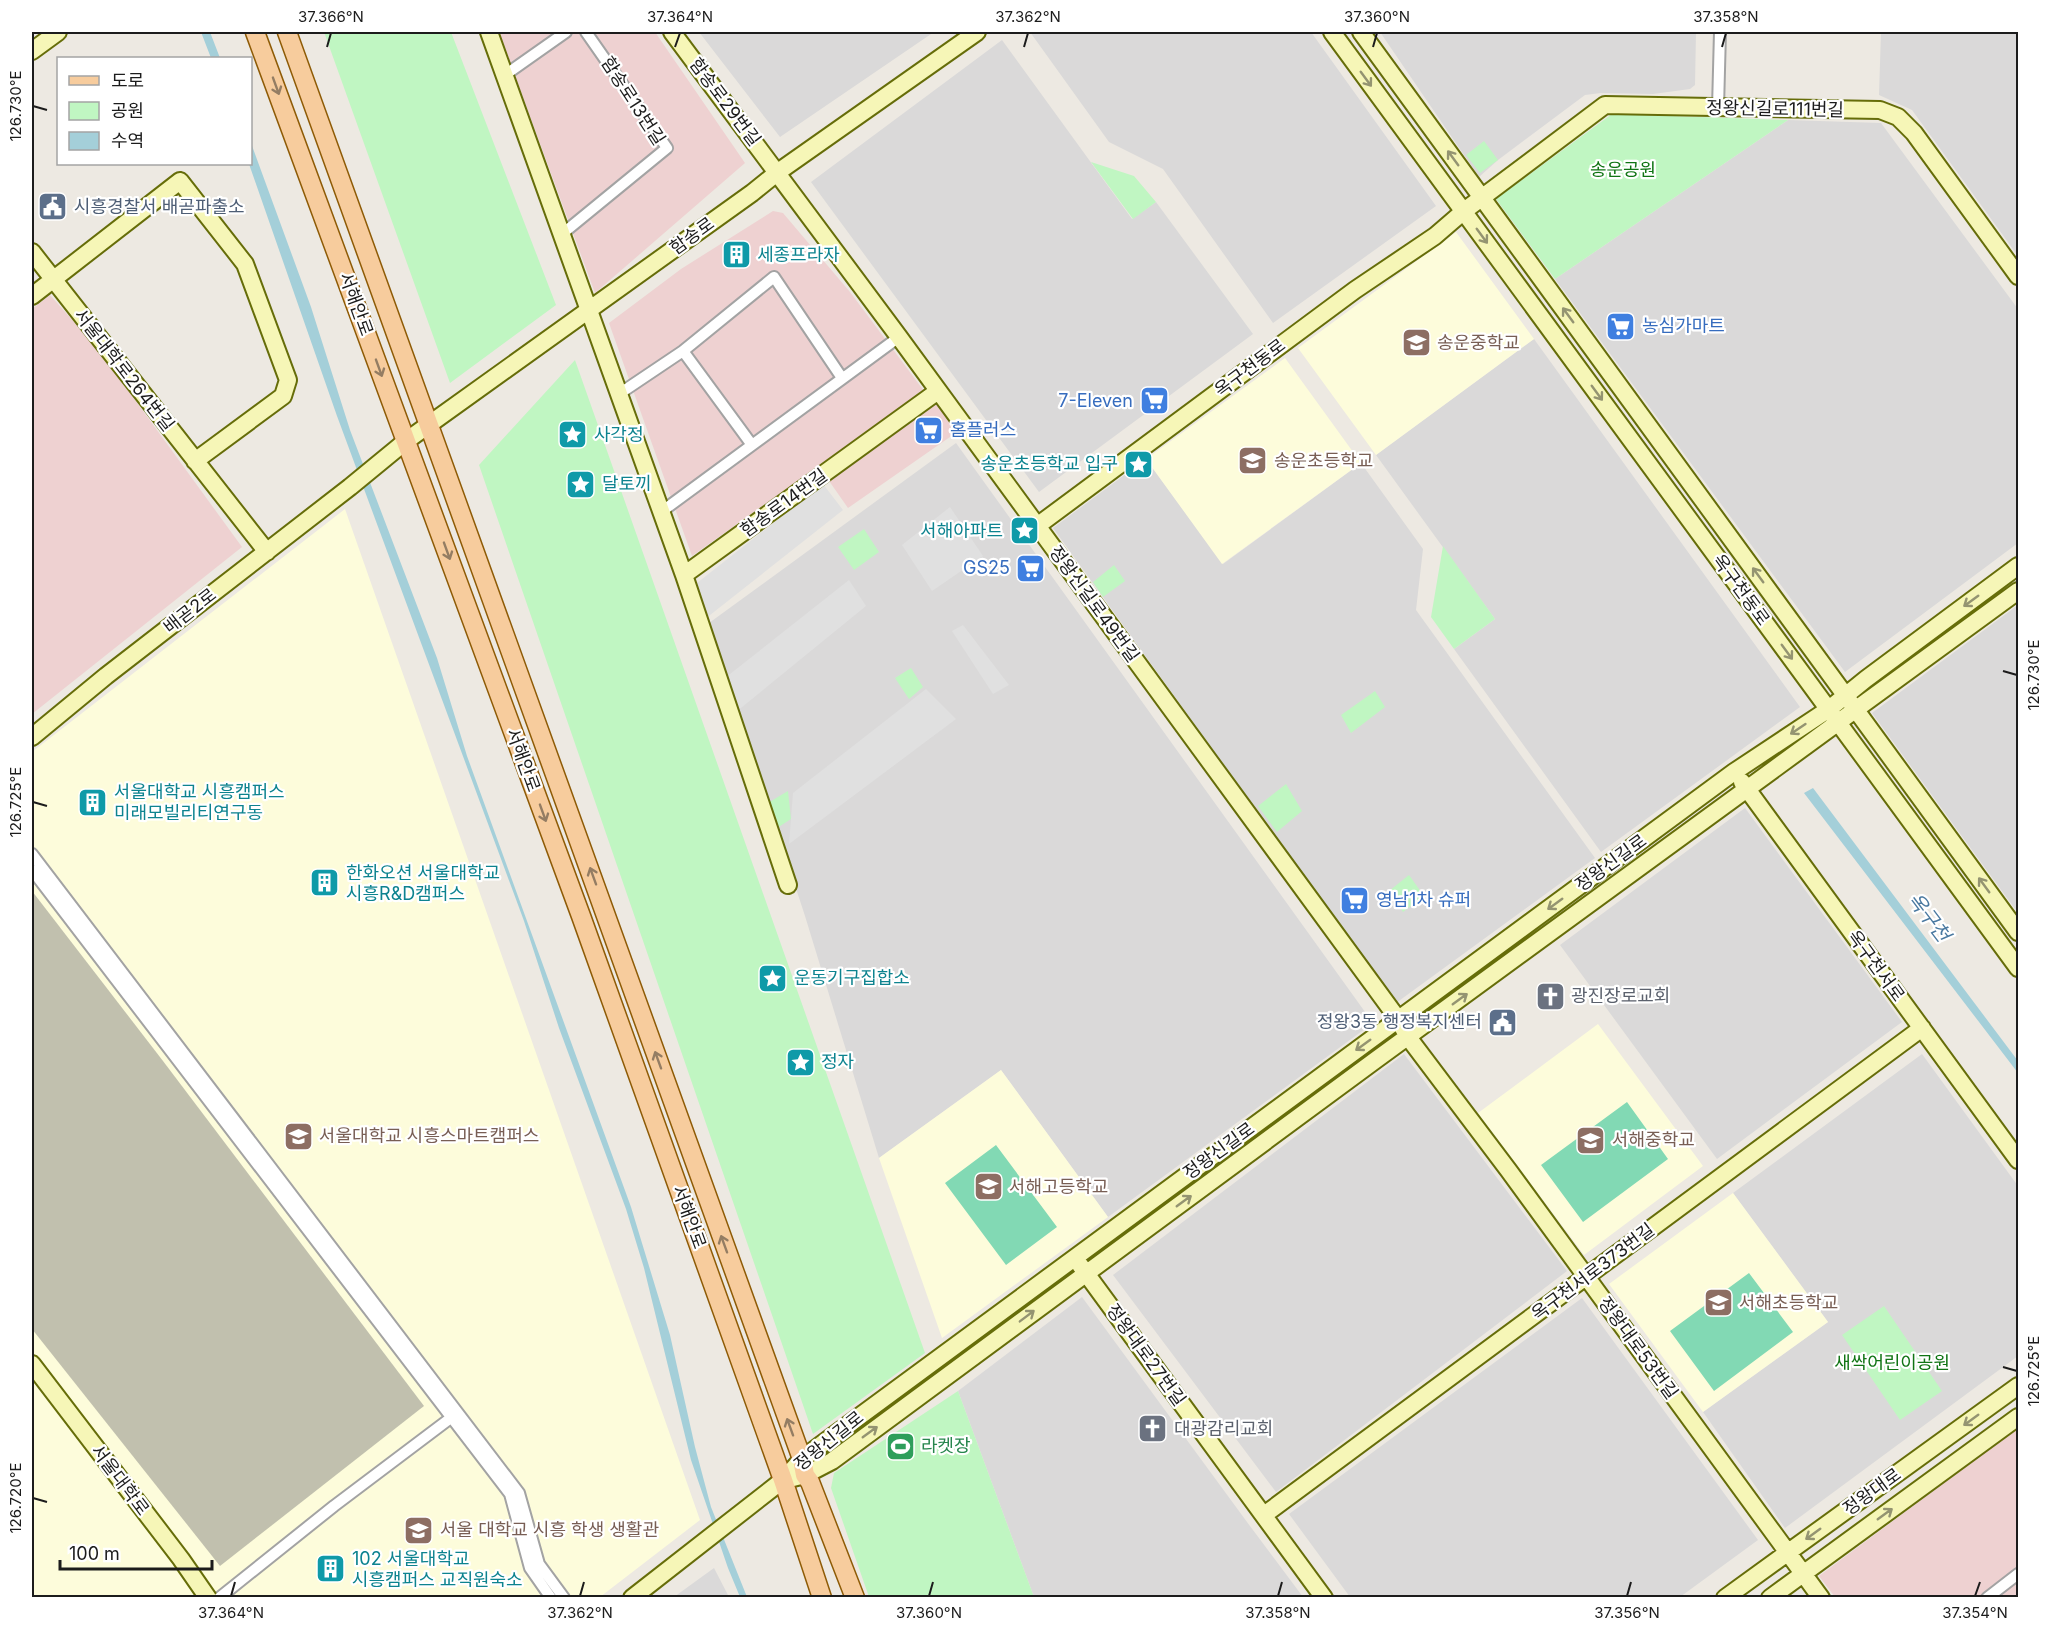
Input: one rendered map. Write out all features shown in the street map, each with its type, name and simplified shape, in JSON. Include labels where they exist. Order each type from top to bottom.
[{"type":"main road","name":"서해안로","points":[[255,32],[581,916],[785,1485],[822,1598]]},
{"type":"main road","name":"서해안로","points":[[287,32],[805,1472],[855,1598]]},
{"type":"main road","name":"서해안로","points":[[805,1472],[844,1598]]},
{"type":"main road","name":"서해안로","points":[[785,1485],[832,1598]]},
{"type":"street","points":[[32,51],[58,32]]},
{"type":"street","points":[[489,32],[684,575],[788,885]]},
{"type":"street","points":[[505,75],[566,32]]},
{"type":"street","name":"함송로13번길","points":[[562,234],[667,148],[586,32]]},
{"type":"street","name":"함송로29번길","points":[[672,32],[778,172]]},
{"type":"street","name":"함송로","points":[[406,441],[589,311],[778,172],[977,32]]},
{"type":"street","name":"옥구천동로","points":[[1332,32],[2018,967]]},
{"type":"street","name":"옥구천동로","points":[[1361,32],[2019,932]]},
{"type":"street","points":[[1718,108],[1720,32]]},
{"type":"street","name":"정왕신길로111번길","points":[[1482,197],[1605,105],[1880,110],[1898,117],[1914,133],[2019,276]]},
{"type":"street","name":"정왕신길로49번길","points":[[778,172],[1398,1019],[1408,1037]]},
{"type":"street","points":[[32,296],[180,181],[245,264],[288,380],[283,396],[195,461]]},
{"type":"street","name":"옥구천동로","points":[[1037,526],[1355,290],[1435,236],[1482,197]]},
{"type":"street","name":"서울대학로264번길","points":[[32,252],[267,552]]},
{"type":"street","points":[[619,394],[683,351],[774,277],[842,378]]},
{"type":"street","points":[[661,512],[899,337]]},
{"type":"street","points":[[683,351],[752,445]]},
{"type":"street","name":"함송로14번길","points":[[684,575],[938,392]]},
{"type":"street","name":"배곧2로","points":[[32,736],[406,441]]},
{"type":"street","name":"정왕신길로","points":[[805,1472],[832,1461],[1748,789],[1834,716],[1846,696],[2019,566]]},
{"type":"street","name":"정왕신길로","points":[[785,1485],[805,1472],[1074,1257],[1734,772],[1834,716],[1856,710],[2019,591]]},
{"type":"street","name":"옥구천서로","points":[[1734,772],[2019,1160]]},
{"type":"street","points":[[32,854],[454,1415],[510,1494],[530,1568],[551,1598]]},
{"type":"street","points":[[32,870],[454,1415],[519,1493],[539,1564],[564,1598]]},
{"type":"street","name":"옥구천서로373번길","points":[[1264,1515],[1922,1028]]},
{"type":"street","name":"정왕대로53번길","points":[[1408,1037],[1821,1598]]},
{"type":"street","name":"정왕대로27번길","points":[[1074,1257],[1324,1598]]},
{"type":"street","name":"서울대학로","points":[[32,1364],[208,1598]]},
{"type":"street","name":"정왕대로","points":[[1725,1598],[2019,1386]]},
{"type":"street","points":[[219,1598],[454,1415]]},
{"type":"street","name":"정왕대로","points":[[1770,1598],[2019,1417]]},
{"type":"street","points":[[632,1598],[767,1493],[785,1485]]},
{"type":"street","points":[[1987,1598],[2019,1574]]},
{"type":"shaded area","points":[[499,32],[655,32],[745,163],[595,293]]},
{"type":"shaded area","points":[[699,32],[934,32],[780,137]]},
{"type":"shaded area","points":[[1030,32],[1311,32],[1436,206],[1273,323],[1163,169],[1109,142]]},
{"type":"shaded area","points":[[1380,32],[1696,32],[1695,85],[1690,89],[1653,94],[1585,95],[1498,160],[1479,177]]},
{"type":"shaded area","points":[[1881,32],[2018,33],[2018,256],[1912,110],[1879,95]]},
{"type":"shaded area","points":[[1002,40],[1132,219],[1156,202],[1253,334],[1039,492],[811,182]]},
{"type":"shaded area","points":[[1788,120],[1881,123],[2018,309],[2018,543],[1845,672],[1555,279]]},
{"type":"shaded area","points":[[773,211],[783,213],[850,292],[924,391],[692,556],[609,323],[681,269]]},
{"type":"shaded area","name":"송운중학교","points":[[1456,232],[1534,339],[1376,455],[1298,348]]},
{"type":"shaded area","points":[[50,295],[98,349],[242,547],[32,714],[32,309]]},
{"type":"shaded area","points":[[1534,339],[1800,707],[1601,852],[1454,649],[1495,619],[1376,455]]},
{"type":"shaded area","name":"송운초등학교","points":[[1285,358],[1361,463],[1222,564],[1146,459]]},
{"type":"shaded area","points":[[935,400],[960,430],[848,508],[827,478]]},
{"type":"shaded area","points":[[956,443],[1373,1023],[1108,1217],[1001,1070],[879,1158],[805,916],[709,623]]},
{"type":"shaded area","points":[[1146,459],[1223,564],[1361,463],[1423,549],[1416,610],[1595,858],[1396,1003],[1053,528]]},
{"type":"shaded area","points":[[823,484],[843,510],[705,619],[697,583]]},
{"type":"shaded area","points":[[950,507],[983,556],[932,591],[902,545]]},
{"type":"shaded area","name":"서울대학교 시흥스마트캠퍼스","points":[[345,509],[700,1520],[600,1597],[32,1598],[32,752]]},
{"type":"shaded area","points":[[849,580],[866,606],[736,712],[725,678]]},
{"type":"shaded area","points":[[2018,605],[2018,913],[1872,713]]},
{"type":"shaded area","points":[[963,625],[1009,685],[993,694],[952,631]]},
{"type":"shaded area","points":[[926,689],[956,719],[789,844],[793,793]]},
{"type":"shaded area","points":[[1745,808],[1902,1022],[1717,1159],[1560,945]]},
{"type":"shaded area","points":[[32,891],[424,1406],[220,1566],[32,1329]]},
{"type":"shaded area","name":"서해중학교","points":[[1598,1024],[1703,1166],[1584,1255],[1478,1113]]},
{"type":"shaded area","points":[[1404,1054],[1567,1271],[1276,1492],[1113,1275]]},
{"type":"shaded area","points":[[1922,1054],[2018,1186],[2018,1356],[1785,1528],[1703,1412],[1828,1322],[1733,1193]]},
{"type":"shaded area","name":"서해고등학교","points":[[1001,1070],[1108,1217],[942,1338],[879,1158]]},
{"type":"shaded area","name":"서해초등학교","points":[[1733,1193],[1828,1322],[1703,1412],[1609,1284]]},
{"type":"shaded area","points":[[1082,1297],[1303,1597],[1034,1597],[958,1391]]},
{"type":"shaded area","points":[[1582,1298],[1758,1540],[1680,1597],[1350,1597],[1289,1514]]},
{"type":"shaded area","points":[[2018,1428],[2018,1597],[1835,1597],[1819,1576]]},
{"type":"shaded area","points":[[714,1568],[729,1597],[674,1597]]},
{"type":"green space","points":[[324,32],[451,32],[556,305],[450,383]]},
{"type":"green space","name":"송운공원","points":[[1612,114],[1788,120],[1555,279],[1496,199]]},
{"type":"green space","points":[[1484,141],[1498,160],[1480,173],[1466,155]]},
{"type":"green space","points":[[1091,162],[1134,176],[1156,202],[1133,219]]},
{"type":"green space","points":[[575,360],[925,1353],[813,1434],[479,465]]},
{"type":"green space","points":[[864,529],[879,552],[854,570],[838,547]]},
{"type":"green space","points":[[1443,546],[1495,619],[1454,649],[1431,617]]},
{"type":"green space","points":[[1114,565],[1125,581],[1103,597],[1093,582]]},
{"type":"green space","points":[[911,668],[923,687],[909,699],[895,678]]},
{"type":"green space","points":[[1375,691],[1385,707],[1351,733],[1341,715]]},
{"type":"green space","points":[[1286,784],[1302,811],[1277,832],[1258,806]]},
{"type":"green space","points":[[788,791],[791,819],[774,830],[766,804]]},
{"type":"green space","points":[[1409,875],[1424,896],[1403,912],[1389,891]]},
{"type":"green space","points":[[1627,1102],[1668,1159],[1583,1222],[1541,1165]]},
{"type":"green space","points":[[996,1145],[1057,1227],[1006,1265],[945,1183]]},
{"type":"green space","points":[[1749,1273],[1793,1332],[1714,1391],[1670,1331]]},
{"type":"green space","name":"새싹어린이공원","points":[[1884,1306],[1942,1391],[1900,1420],[1842,1335]]},
{"type":"green space","points":[[958,1391],[1034,1597],[869,1597],[831,1488],[834,1473]]},
{"type":"water","points":[[201,32],[210,32],[220,57],[211,57]]},
{"type":"water","points":[[252,146],[311,307],[350,430],[437,658],[467,756],[631,1207],[670,1335],[711,1507],[747,1597],[740,1597],[728,1568],[691,1460],[644,1268],[626,1209],[559,1028],[524,921],[337,416],[249,165],[252,165]]},
{"type":"water","points":[[1813,788],[2018,1061],[2018,1073],[1804,793]]},
{"type":"place","name":"시흥경찰서 배곧파출소","points":[[53,207]]},
{"type":"place","name":"세종프라자","points":[[736,255]]},
{"type":"place","name":"농심가마트","points":[[1621,326]]},
{"type":"place","name":"송운중학교","points":[[1416,343]]},
{"type":"place","name":"7-Eleven","points":[[1154,401]]},
{"type":"place","name":"홈플러스","points":[[929,430]]},
{"type":"place","name":"사각정","points":[[573,435]]},
{"type":"place","name":"송운초등학교","points":[[1253,461]]},
{"type":"place","name":"송운초등학교 입구","points":[[1139,464]]},
{"type":"place","name":"달토끼","points":[[581,484]]},
{"type":"place","name":"서해아파트","points":[[1024,531]]},
{"type":"place","name":"GS25","points":[[1031,568]]},
{"type":"place","name":"서울대학교 시흥캠퍼스 미래모빌리티연구동","points":[[93,802]]},
{"type":"place","name":"한화오션 서울대학교 시흥R&D캠퍼스","points":[[325,883]]},
{"type":"place","name":"영남1차 슈퍼","points":[[1355,900]]},
{"type":"place","name":"운동기구집합소","points":[[773,978]]},
{"type":"place","name":"광진장로교회","points":[[1550,996]]},
{"type":"place","name":"정왕3동 행정복지센터","points":[[1503,1022]]},
{"type":"place","name":"정자","points":[[800,1062]]},
{"type":"place","name":"서울대학교 시흥스마트캠퍼스","points":[[298,1136]]},
{"type":"place","name":"서해중학교","points":[[1591,1140]]},
{"type":"place","name":"서해고등학교","points":[[988,1187]]},
{"type":"place","name":"서해초등학교","points":[[1718,1303]]},
{"type":"place","name":"대광감리교회","points":[[1153,1429]]},
{"type":"place","name":"라켓장","points":[[900,1446]]},
{"type":"place","name":"서울 대학교 시흥 학생 생활관","points":[[419,1530]]},
{"type":"place","name":"102 서울대학교 시흥캠퍼스 교직원숙소","points":[[331,1569]]},
{"type":"water label","name":"옥구천","points":[[1929,917]]}]
